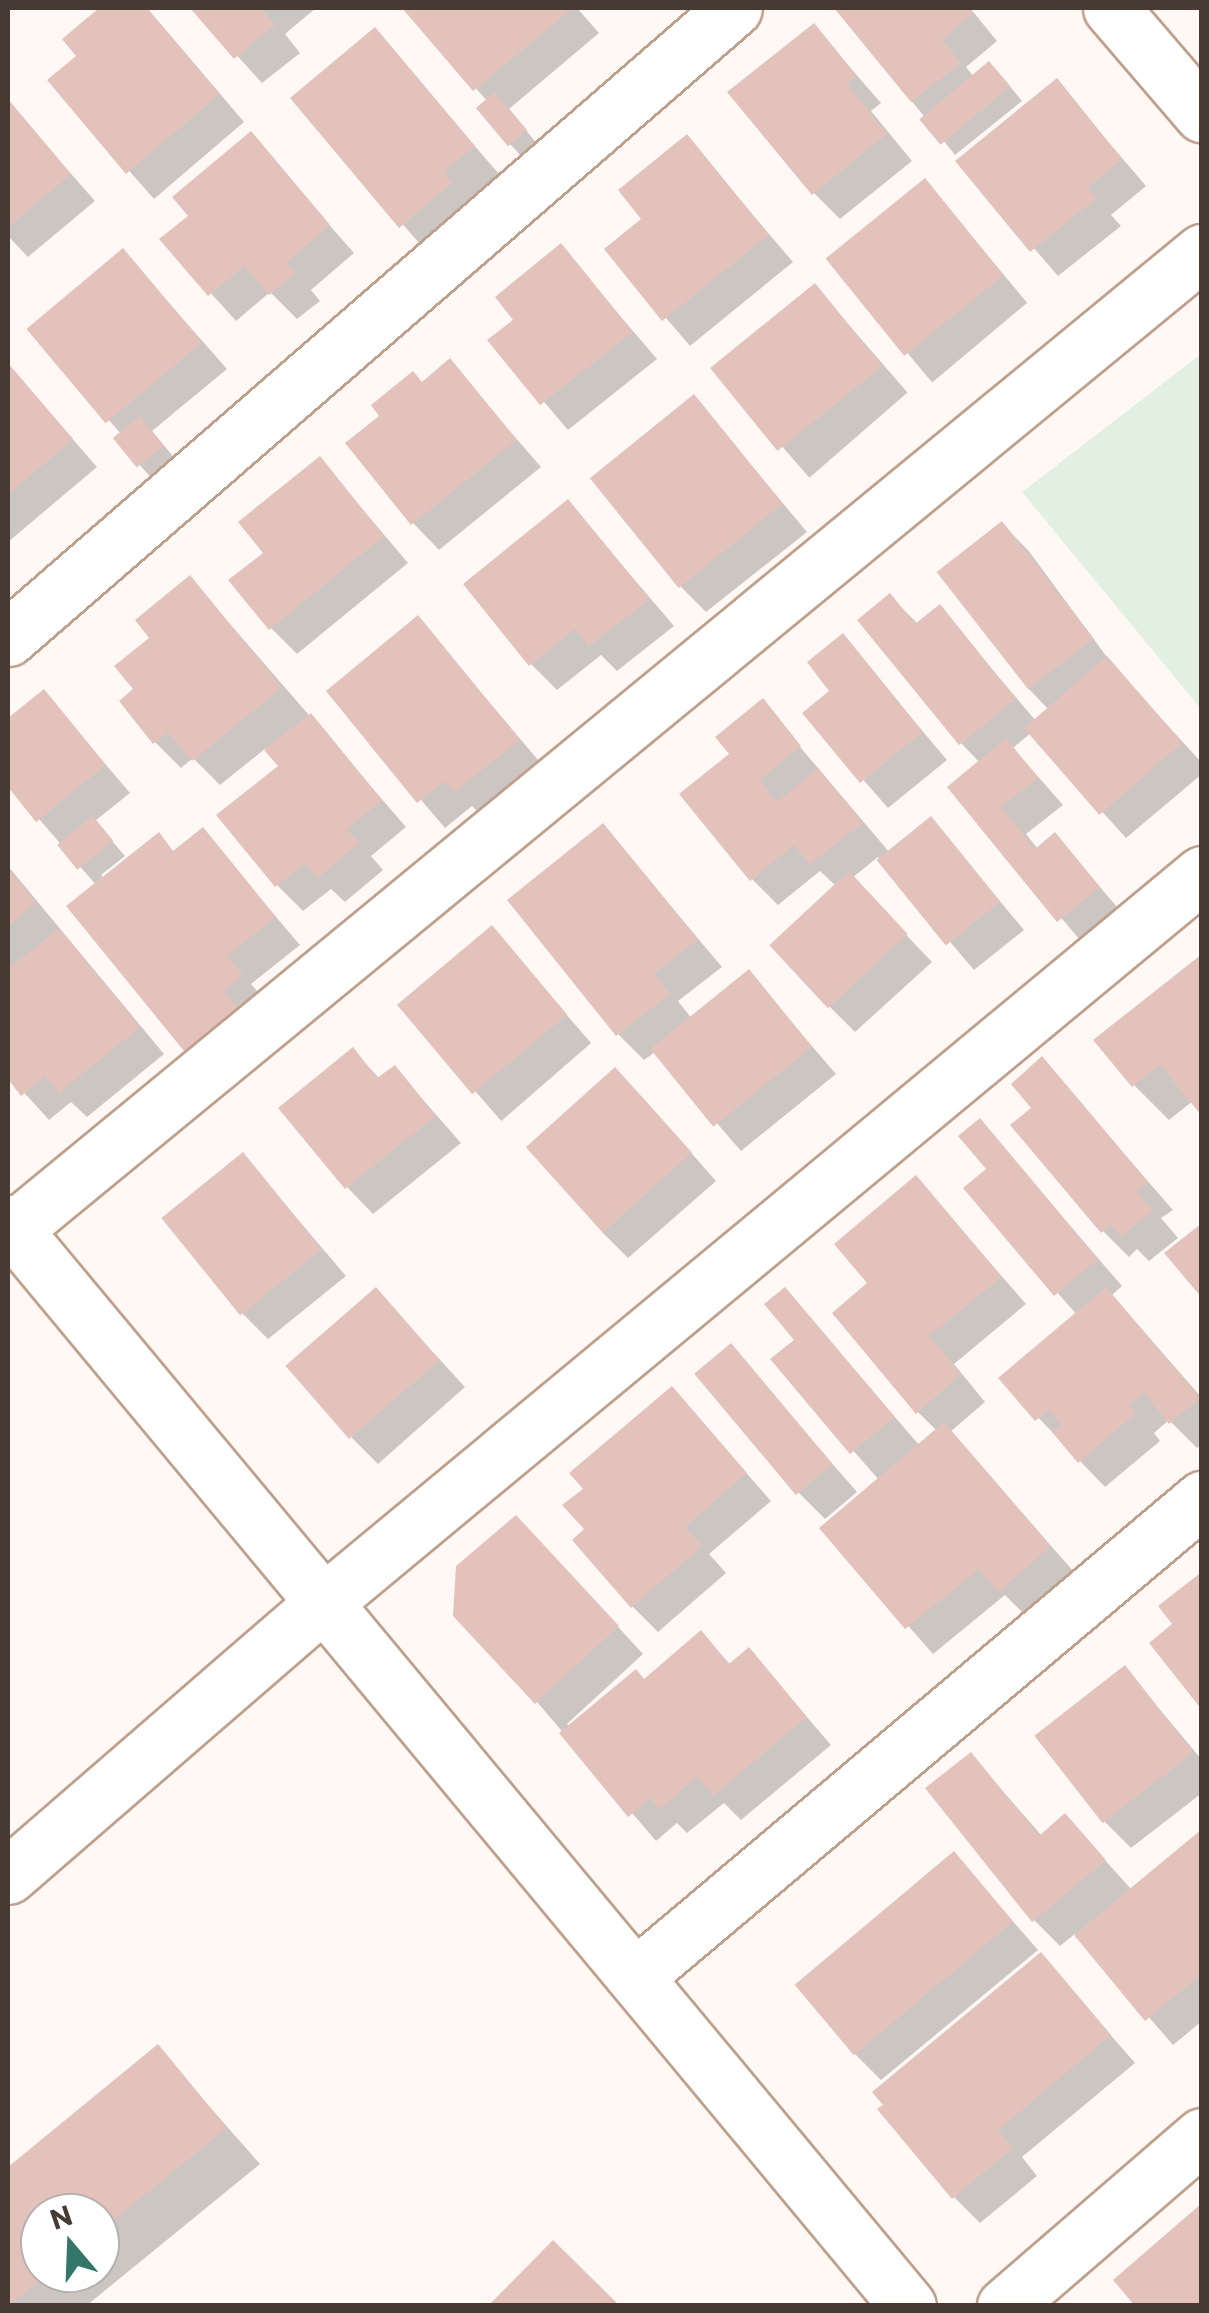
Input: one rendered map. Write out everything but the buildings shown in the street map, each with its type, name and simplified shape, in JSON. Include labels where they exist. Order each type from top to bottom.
[{"type":"street","points":[[8,638],[734,8]]},
{"type":"street","points":[[1111,8],[1202,114]]},
{"type":"street","points":[[908,2306],[10,1226],[1202,252]]},
{"type":"street","points":[[8,1876],[322,1602],[1202,874]]},
{"type":"street","points":[[635,1977],[1202,1500]]},
{"type":"street","points":[[1006,2306],[1202,2136]]},
{"type":"green space","points":[[1201,354],[1201,709],[1022,492]]}]
